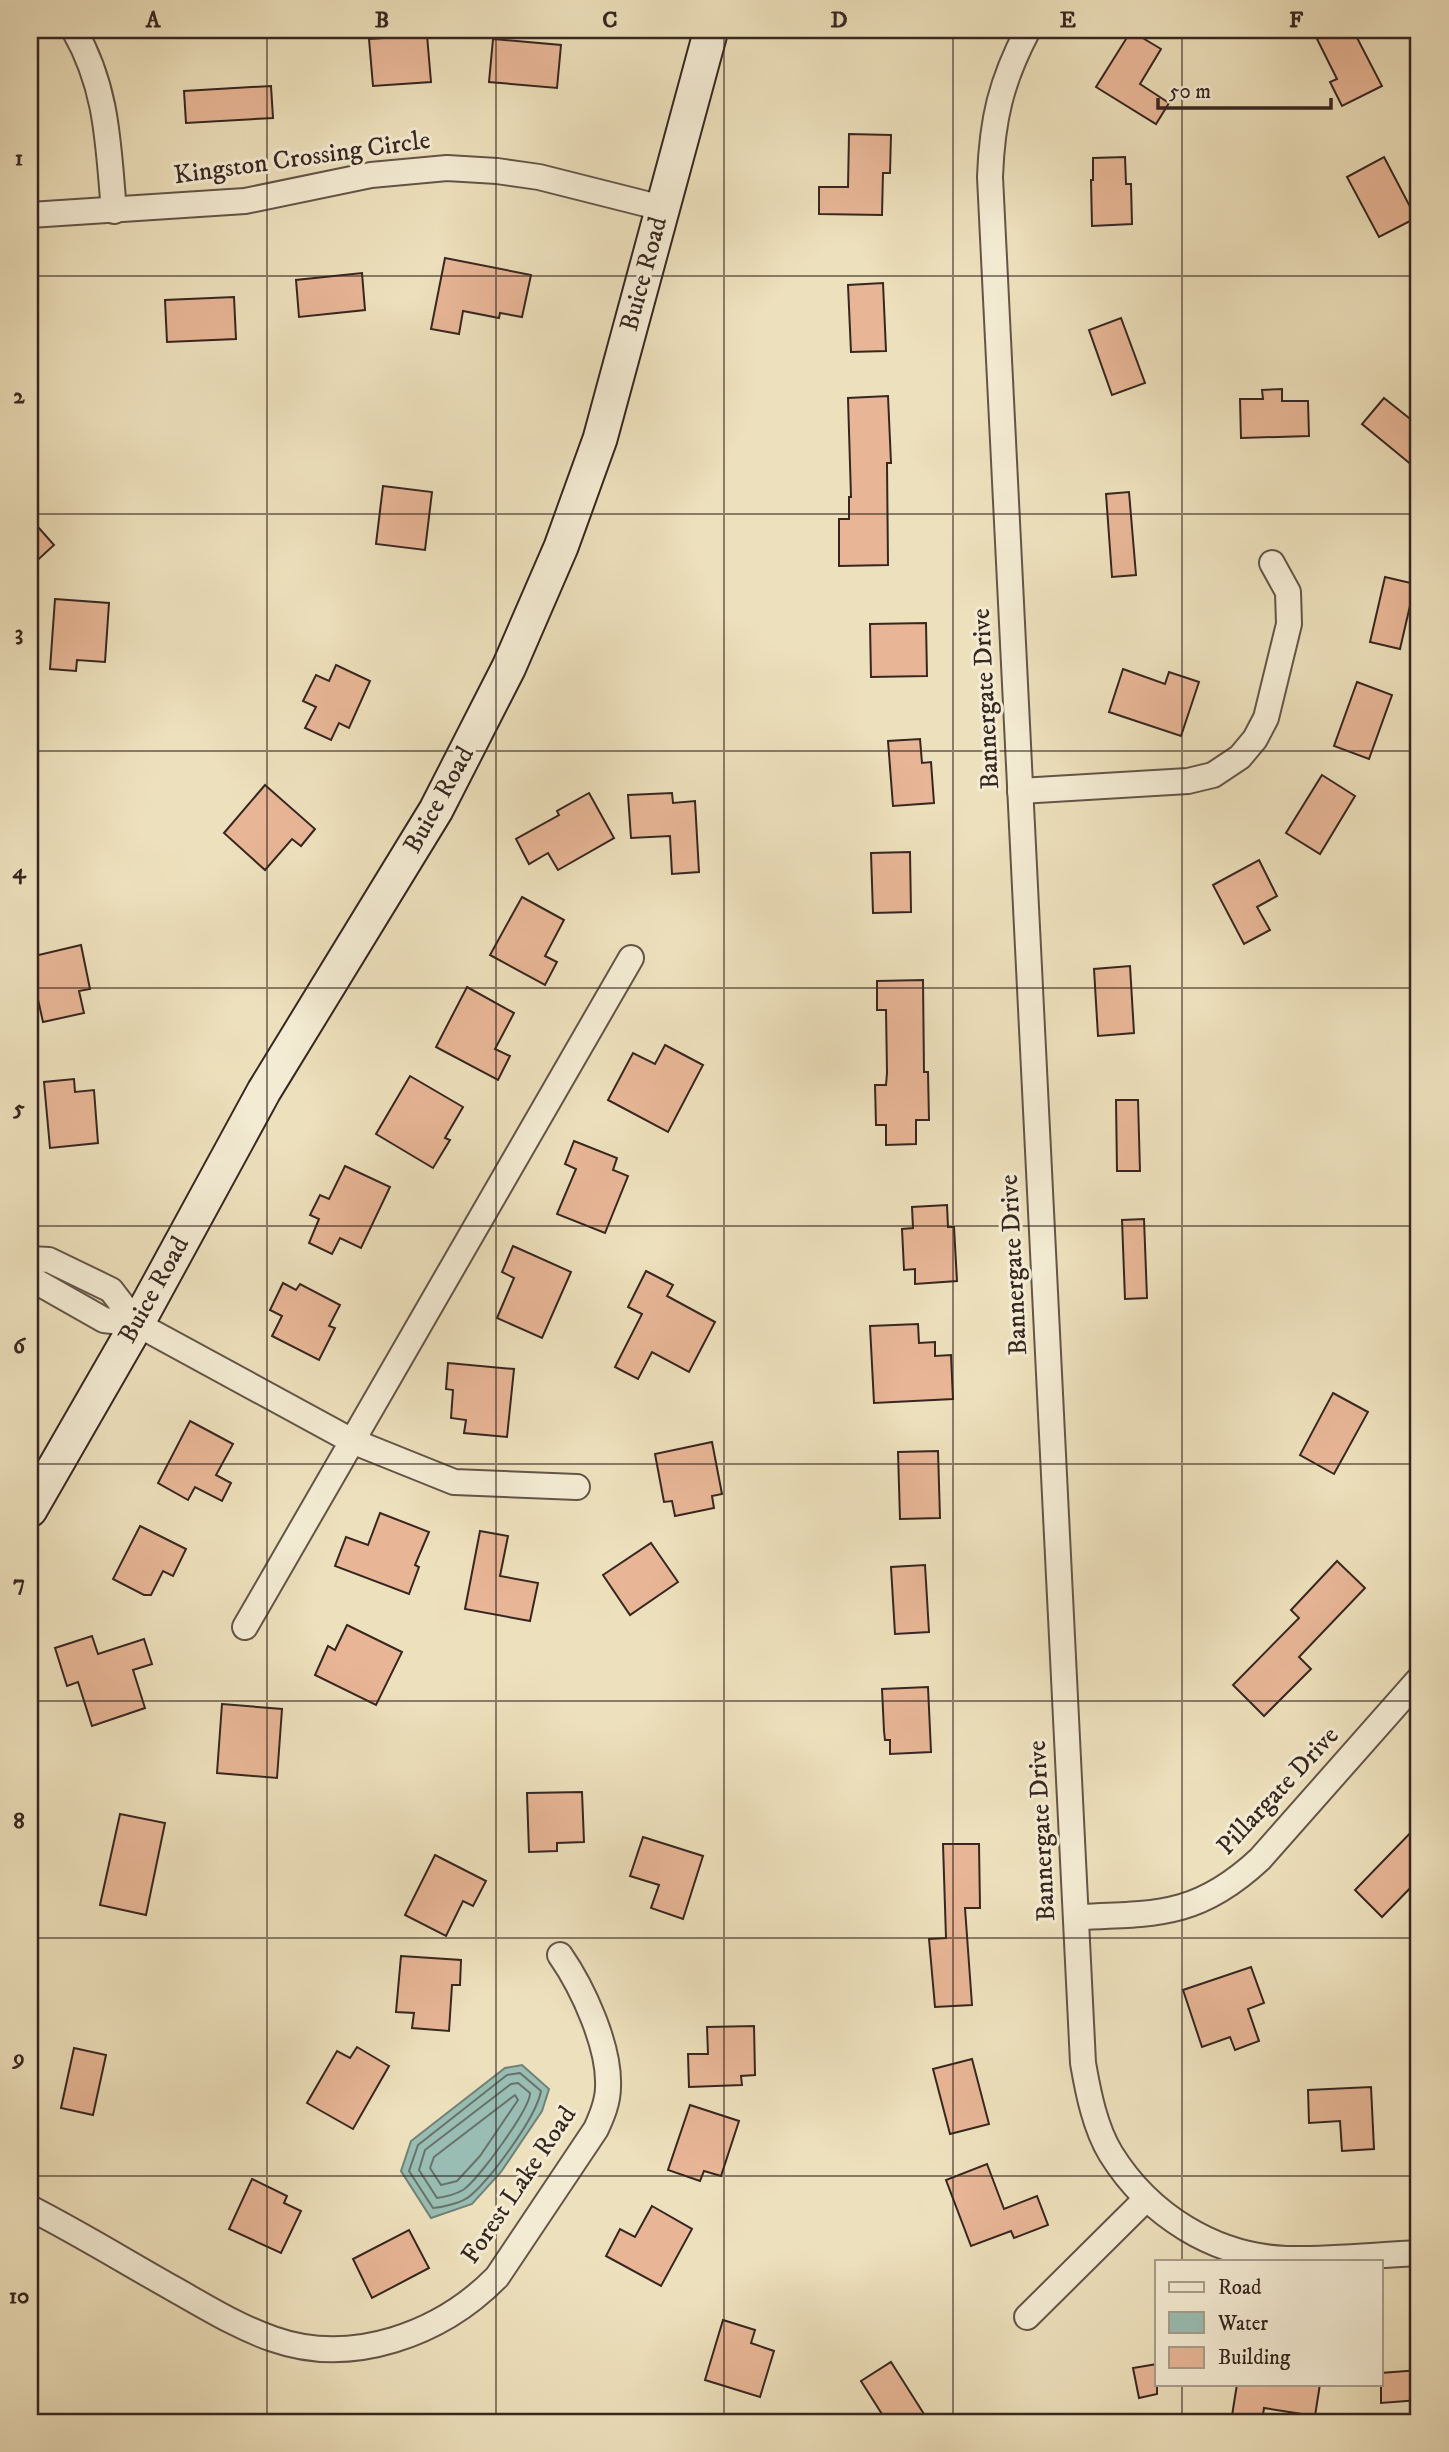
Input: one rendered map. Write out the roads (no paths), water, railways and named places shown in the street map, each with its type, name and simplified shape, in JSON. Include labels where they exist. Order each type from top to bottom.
[{"type":"street","points":[[74,30],[96,78],[106,114],[114,211]]},
{"type":"street","name":"Buice Road","points":[[30,1510],[264,1091],[436,810],[509,667],[561,547],[600,439],[711,30]]},
{"type":"street","name":"Bannergate Drive","points":[[1028,30],[1001,89],[992,135],[989,177],[1083,2063],[1089,2099],[1110,2152],[1146,2199],[1177,2224],[1212,2243],[1250,2255],[1286,2259],[1419,2253]]},
{"type":"street","name":"Kingston Crossing Circle","points":[[30,215],[245,201],[371,175],[447,168],[539,177],[662,208]]},
{"type":"street","points":[[1020,792],[1188,781],[1213,775],[1240,757],[1255,739],[1266,718],[1289,624],[1288,592],[1272,563]]},
{"type":"street","points":[[245,1627],[631,958]]},
{"type":"street","points":[[30,1259],[49,1260],[111,1290],[136,1324]]},
{"type":"street","points":[[30,1278],[104,1320],[136,1324],[352,1441],[454,1482],[578,1488]]},
{"type":"street","name":"Pillargate Drive","points":[[1076,1917],[1142,1915],[1171,1911],[1204,1900],[1240,1878],[1260,1859],[1419,1679]]},
{"type":"street","name":"Forest Lake Road","points":[[30,2208],[213,2312],[274,2340],[305,2347],[368,2347],[402,2338],[448,2317],[477,2298],[497,2277],[596,2129],[604,2111],[608,2090],[607,2066],[589,2008],[560,1955]]},
{"type":"street","points":[[1027,2317],[1146,2199]]},
{"type":"water","points":[[522,2065],[549,2089],[542,2111],[501,2172],[472,2204],[431,2218],[401,2171],[411,2141],[505,2068]]}]
